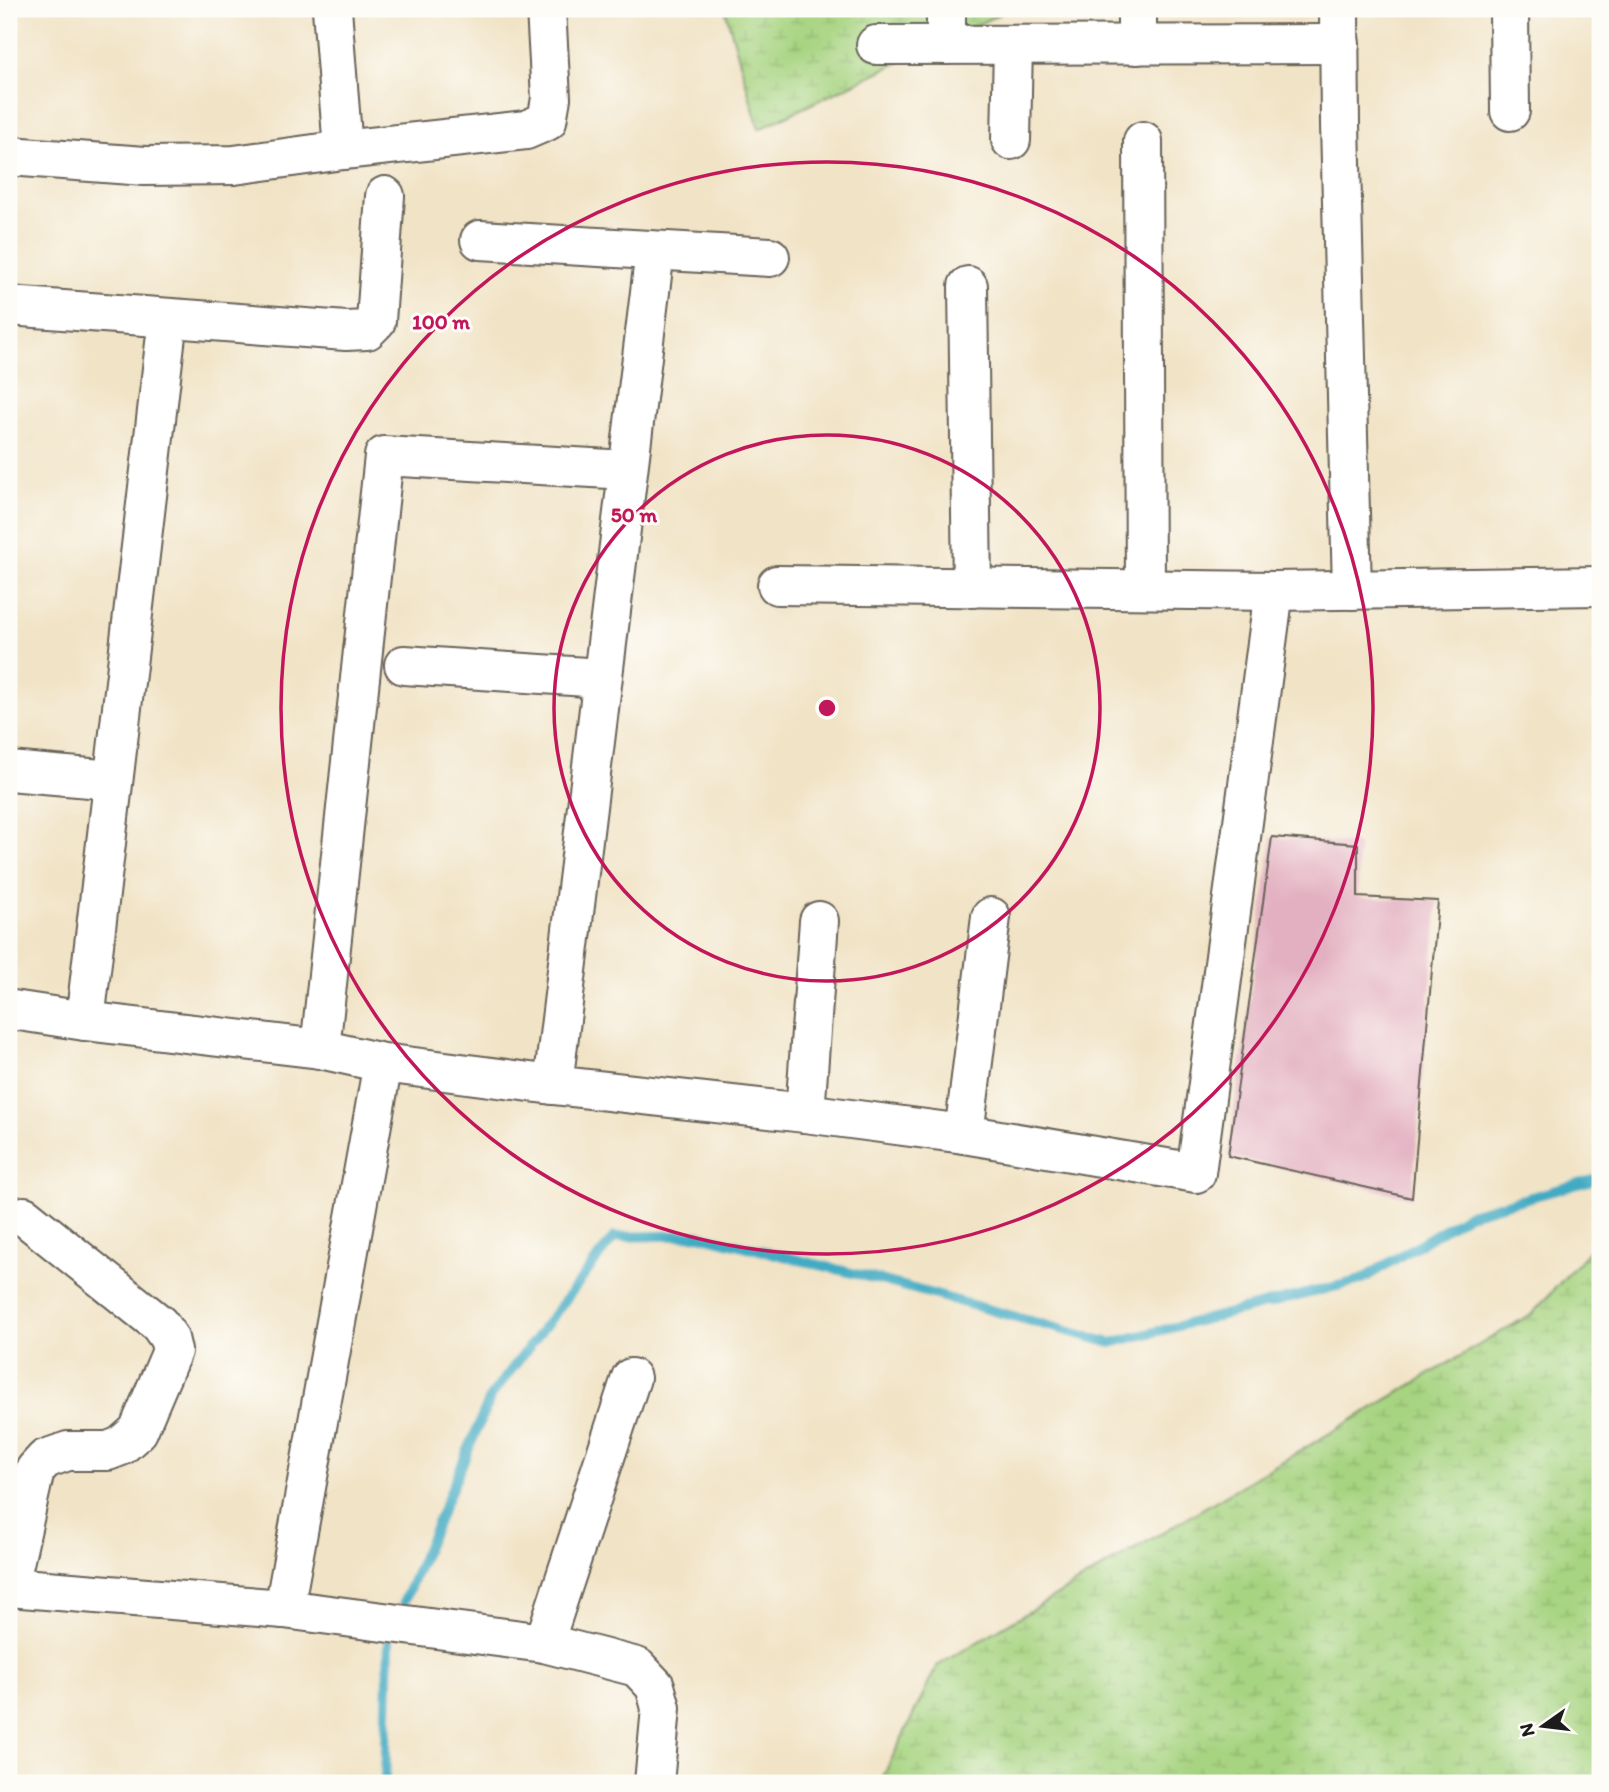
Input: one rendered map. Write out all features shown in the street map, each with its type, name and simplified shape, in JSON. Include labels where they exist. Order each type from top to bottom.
[{"type":"street","points":[[332,9],[343,150]]},
{"type":"street","points":[[9,156],[158,166],[234,164],[526,130],[547,121],[551,97],[546,9]]},
{"type":"street","points":[[1509,9],[1510,111]]},
{"type":"street","points":[[876,45],[946,27],[1013,45],[1137,27],[1339,26],[1352,590]]},
{"type":"street","points":[[1011,141],[1013,45]]},
{"type":"street","points":[[1143,141],[1146,589]]},
{"type":"street","points":[[9,306],[346,331],[367,330],[376,321],[385,197]]},
{"type":"street","points":[[481,240],[770,257]]},
{"type":"street","points":[[553,1085],[655,251]]},
{"type":"street","points":[[968,286],[972,587]]},
{"type":"street","points":[[85,1021],[168,318]]},
{"type":"street","points":[[320,1049],[384,456],[627,470]]},
{"type":"street","points":[[777,585],[1274,591],[1600,586]]},
{"type":"street","points":[[13,1010],[320,1049],[383,1063],[964,1134],[1196,1173],[1274,591]]},
{"type":"street","points":[[404,665],[602,678]]},
{"type":"street","points":[[9,771],[113,780]]},
{"type":"street","points":[[964,1134],[991,917]]},
{"type":"street","points":[[805,1113],[819,921]]},
{"type":"street","points":[[284,1609],[383,1063]]},
{"type":"street","points":[[24,1218],[159,1324],[169,1338],[172,1351],[138,1431],[121,1446],[108,1451],[68,1451],[45,1459],[35,1470],[9,1586],[284,1609],[544,1643],[637,1667],[655,1686],[661,1708],[654,1783]]},
{"type":"street","points":[[544,1643],[631,1378]]},
{"type":"green space","points":[[725,9],[1010,9],[759,129]]},
{"type":"green space","points":[[1600,1238],[1600,1783],[880,1783],[937,1666],[1533,1313]]},
{"type":"building","points":[[1272,837],[1358,844],[1358,897],[1438,901],[1412,1198],[1228,1156]]},
{"type":"waterway","points":[[404,1601],[491,1396],[614,1237],[699,1235],[888,1282],[1111,1343],[1361,1280],[1469,1214],[1600,1178]]},
{"type":"waterway","points":[[385,1783],[389,1643]]}]
